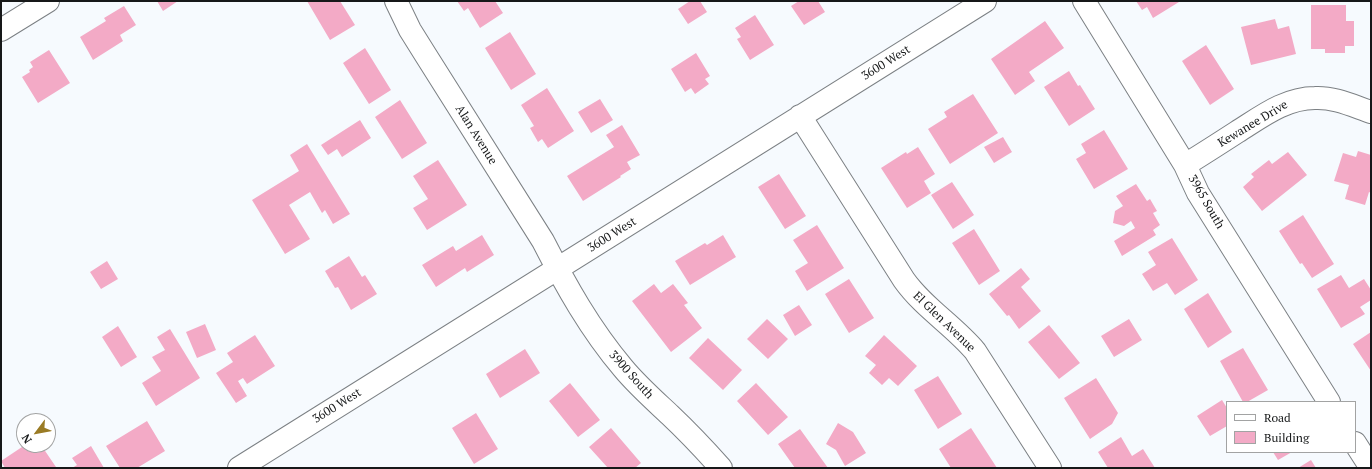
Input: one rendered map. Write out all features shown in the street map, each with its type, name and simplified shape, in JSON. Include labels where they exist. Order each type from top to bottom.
[{"type":"street","points":[[1,30],[48,1]]},
{"type":"street","name":"Alan Avenue","points":[[396,1],[410,30],[543,241],[557,269]]},
{"type":"street","name":"3600 West","points":[[239,468],[984,1]]},
{"type":"street","name":"3965 South","points":[[1084,1],[1185,165],[1198,193],[1328,401]]},
{"type":"street","name":"Kewanee Drive","points":[[1185,165],[1265,114],[1292,101],[1303,98],[1328,99],[1371,112]]},
{"type":"street","name":"El Glen Avenue","points":[[800,116],[901,276],[918,298],[962,337],[975,351],[1050,468]]},
{"type":"street","name":"3900 South","points":[[557,269],[586,318],[603,343],[624,369],[643,390],[695,439],[721,468]]},
{"type":"street","points":[[1356,445],[1371,468]]},
{"type":"building","points":[[157,1],[178,1],[163,11]]},
{"type":"building","points":[[307,1],[340,1],[355,25],[330,40]]},
{"type":"building","points":[[457,1],[495,1],[503,13],[480,28],[468,8],[464,11]]},
{"type":"building","points":[[690,1],[700,1],[707,12],[688,24],[678,9]]},
{"type":"building","points":[[799,1],[818,1],[825,12],[804,25],[791,6]]},
{"type":"building","points":[[1136,1],[1179,2],[1153,18],[1147,7],[1142,10]]},
{"type":"building","points":[[1311,5],[1346,5],[1346,21],[1354,21],[1354,46],[1345,46],[1345,53],[1325,53],[1325,49],[1311,49]]},
{"type":"building","points":[[124,6],[136,25],[120,35],[123,41],[93,60],[80,37],[106,21],[104,18]]},
{"type":"building","points":[[755,15],[774,45],[750,60],[737,39],[741,37],[735,28]]},
{"type":"building","points":[[1275,19],[1278,29],[1289,26],[1296,54],[1251,65],[1241,27]]},
{"type":"building","points":[[1045,21],[1064,48],[1029,72],[1035,81],[1015,95],[991,59]]},
{"type":"building","points":[[510,32],[536,74],[511,90],[485,48]]},
{"type":"building","points":[[1206,45],[1234,89],[1210,105],[1182,61]]},
{"type":"building","points":[[365,48],[391,90],[369,104],[343,63]]},
{"type":"building","points":[[49,50],[70,83],[38,103],[22,77],[30,72],[29,70],[33,67],[30,62]]},
{"type":"building","points":[[696,53],[710,76],[705,79],[709,84],[695,94],[691,88],[685,92],[671,69]]},
{"type":"building","points":[[1069,71],[1095,109],[1069,126],[1044,87]]},
{"type":"building","points":[[547,88],[574,131],[548,148],[542,139],[538,142],[530,128],[534,126],[521,105]]},
{"type":"building","points":[[973,94],[998,133],[950,164],[928,129],[947,117],[944,112]]},
{"type":"building","points":[[600,99],[613,120],[591,133],[578,112]]},
{"type":"building","points":[[400,100],[427,143],[402,159],[375,117]]},
{"type":"building","points":[[360,120],[371,138],[342,157],[337,149],[328,155],[321,145]]},
{"type":"building","points":[[622,125],[640,155],[627,162],[631,169],[583,201],[567,176],[614,147],[606,135]]},
{"type":"building","points":[[1104,130],[1128,169],[1094,189],[1076,159],[1086,153],[1081,144]]},
{"type":"building","points":[[1003,137],[1012,152],[994,163],[984,147]]},
{"type":"building","points":[[307,144],[350,214],[333,224],[325,210],[322,213],[310,192],[289,205],[310,239],[285,254],[252,200],[299,171],[290,155]]},
{"type":"building","points":[[918,147],[935,174],[924,181],[931,193],[907,208],[881,168],[906,152],[907,154]]},
{"type":"building","points":[[1358,151],[1371,155],[1371,193],[1369,192],[1365,205],[1345,199],[1349,185],[1334,181],[1343,153],[1356,157]]},
{"type":"building","points":[[1288,152],[1307,175],[1262,211],[1243,187],[1254,177],[1251,174],[1269,160],[1272,164]]},
{"type":"building","points":[[438,160],[467,205],[427,230],[413,208],[428,199],[413,176]]},
{"type":"building","points":[[779,174],[806,216],[785,229],[758,187]]},
{"type":"building","points":[[952,182],[974,215],[953,229],[931,195]]},
{"type":"building","points":[[1136,184],[1147,201],[1150,199],[1157,211],[1153,213],[1160,225],[1153,230],[1156,235],[1122,256],[1114,241],[1135,228],[1131,221],[1124,226],[1113,223],[1115,211],[1123,206],[1116,196]]},
{"type":"building","points":[[1303,215],[1334,264],[1312,278],[1302,263],[1300,264],[1279,231]]},
{"type":"building","points":[[817,225],[844,268],[807,291],[795,271],[808,263],[793,240]]},
{"type":"building","points":[[974,229],[1000,271],[979,285],[952,243]]},
{"type":"building","points":[[482,235],[494,255],[467,272],[465,268],[436,287],[422,265],[453,246],[456,251]]},
{"type":"building","points":[[723,235],[736,257],[690,285],[675,261],[705,243],[707,245]]},
{"type":"building","points":[[1172,238],[1198,280],[1175,295],[1167,283],[1153,291],[1142,274],[1156,265],[1148,252]]},
{"type":"building","points":[[349,256],[362,277],[365,275],[377,294],[351,310],[338,287],[335,288],[325,271]]},
{"type":"building","points":[[107,261],[118,279],[101,289],[90,272]]},
{"type":"building","points":[[1021,268],[1030,279],[1021,287],[1041,311],[1019,329],[1009,315],[1007,316],[989,294]]},
{"type":"building","points":[[1341,275],[1349,288],[1364,279],[1371,290],[1371,300],[1360,307],[1365,314],[1341,328],[1317,289]]},
{"type":"building","points":[[849,279],[874,318],[849,333],[825,294]]},
{"type":"building","points":[[654,284],[661,293],[673,284],[688,303],[684,305],[702,328],[671,352],[632,301]]},
{"type":"building","points":[[1208,293],[1232,332],[1208,348],[1184,309]]},
{"type":"building","points":[[799,305],[812,325],[795,336],[783,315]]},
{"type":"building","points":[[767,319],[788,339],[768,359],[747,339]]},
{"type":"building","points":[[1129,319],[1142,340],[1114,357],[1101,336]]},
{"type":"building","points":[[205,324],[216,350],[197,358],[186,332]]},
{"type":"building","points":[[1049,325],[1080,363],[1059,379],[1028,342]]},
{"type":"building","points":[[118,326],[137,357],[121,367],[102,337]]},
{"type":"building","points":[[170,329],[200,378],[156,406],[142,383],[161,371],[152,357],[165,350],[157,337]]},
{"type":"building","points":[[1371,332],[1371,371],[1353,344]]},
{"type":"building","points":[[255,335],[275,366],[247,384],[243,378],[238,381],[247,396],[236,403],[216,373],[233,362],[227,353]]},
{"type":"building","points":[[884,335],[917,366],[898,386],[889,378],[882,385],[869,373],[876,365],[865,356]]},
{"type":"building","points":[[708,338],[742,370],[723,390],[689,358]]},
{"type":"building","points":[[1243,348],[1268,390],[1249,401],[1242,401],[1220,361]]},
{"type":"building","points":[[525,349],[540,373],[500,398],[486,374]]},
{"type":"building","points":[[938,376],[962,414],[938,429],[914,390]]},
{"type":"building","points":[[1096,378],[1118,413],[1112,424],[1090,439],[1064,398]]},
{"type":"building","points":[[570,383],[600,420],[578,437],[549,401]]},
{"type":"building","points":[[756,383],[788,417],[768,435],[737,401]]},
{"type":"building","points":[[1222,400],[1226,406],[1226,427],[1210,436],[1197,416]]},
{"type":"building","points":[[476,413],[498,449],[474,464],[452,428]]},
{"type":"building","points":[[147,421],[165,451],[137,468],[120,468],[106,446]]},
{"type":"building","points":[[838,423],[853,432],[866,453],[845,466],[836,450],[826,444]]},
{"type":"building","points":[[611,428],[641,463],[635,468],[608,468],[589,447]]},
{"type":"building","points":[[971,428],[997,468],[951,468],[939,449]]},
{"type":"building","points":[[800,429],[828,468],[795,468],[778,444]]},
{"type":"building","points":[[1121,437],[1132,456],[1143,449],[1155,468],[1108,468],[1098,452]]},
{"type":"building","points":[[91,446],[104,468],[72,468],[77,465],[72,458]]},
{"type":"building","points":[[16,451],[16,453],[46,453],[56,467],[5,468],[1,461]]},
{"type":"building","points":[[1274,453],[1290,453],[1278,460]]},
{"type":"building","points":[[1311,460],[1316,468],[1298,468]]}]
